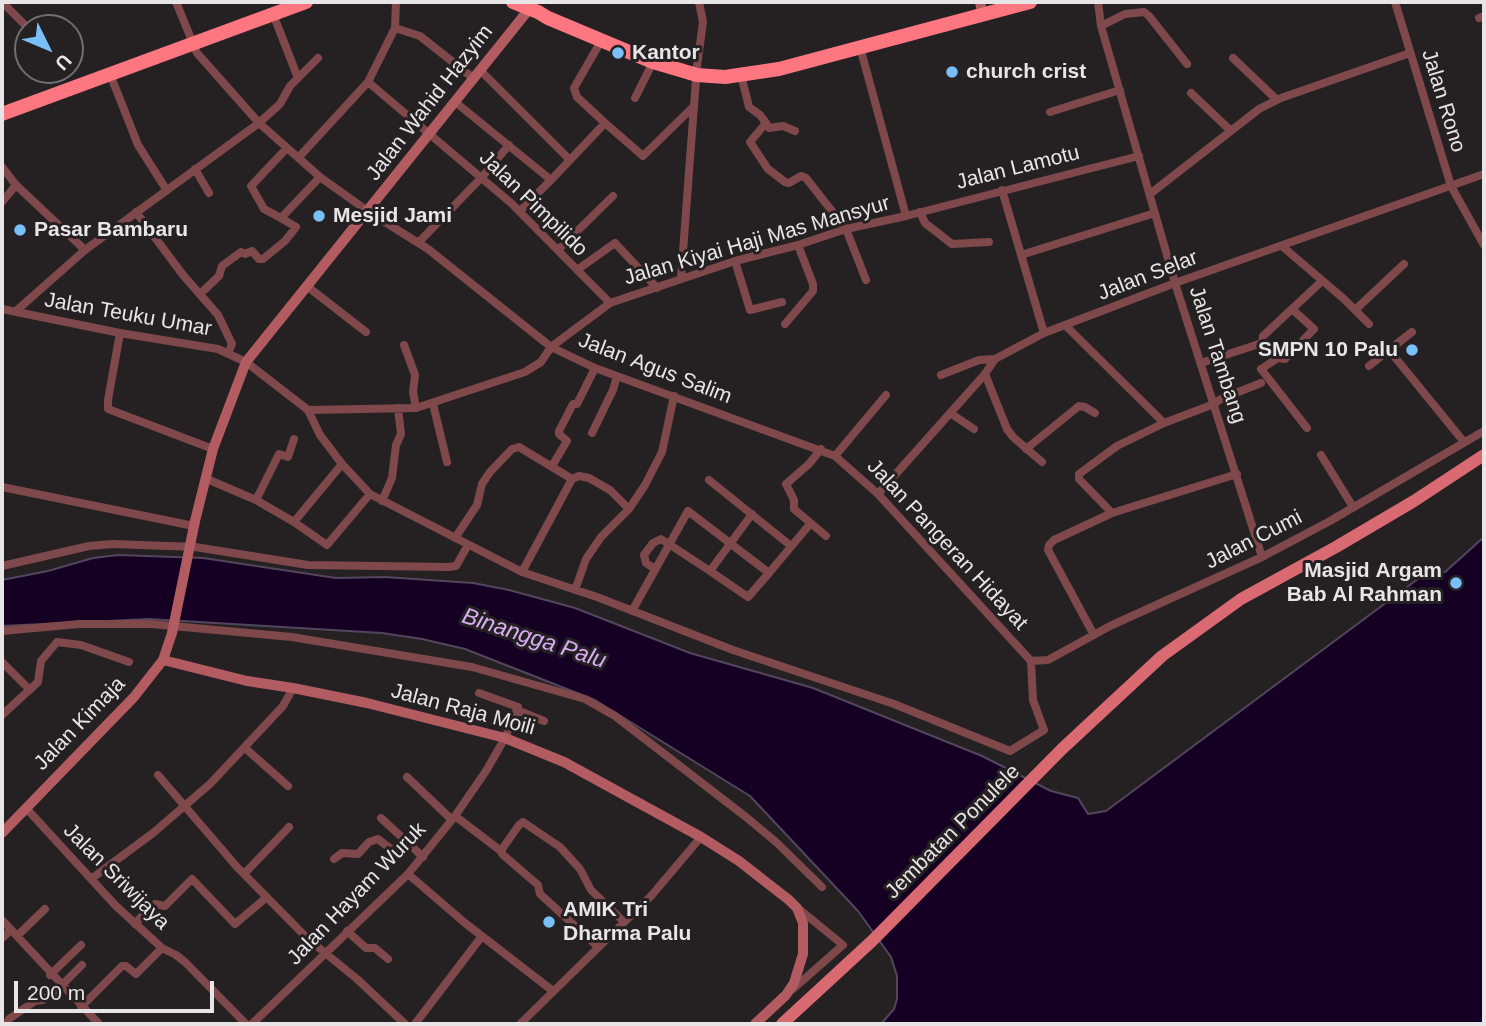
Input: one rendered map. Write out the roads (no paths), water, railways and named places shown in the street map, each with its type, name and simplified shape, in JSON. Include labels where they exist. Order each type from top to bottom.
[{"type":"highway","points":[[2,114],[306,2]]},
{"type":"highway","points":[[526,6],[551,12],[697,70],[755,66],[858,42],[980,4],[999,2]]},
{"type":"highway","points":[[526,6],[548,18],[653,62],[725,76],[779,69],[1030,2]]},
{"type":"highway","points":[[2,123],[13,118],[25,107]]},
{"type":"main road","name":"Jembatan Ponulele","points":[[782,1024],[872,941],[1062,749],[1161,656],[1241,599],[1414,501],[1484,455]]},
{"type":"street","name":"Jalan Agus Salim","points":[[176,2],[197,53],[259,123],[320,177],[418,243],[551,347],[595,368],[835,456]]},
{"type":"street","points":[[299,157],[368,82],[395,28],[396,2]]},
{"type":"street","points":[[681,278],[703,22],[699,2]]},
{"type":"street","name":"Jalan Tambang","points":[[1098,2],[1101,26],[1175,283],[1262,556]]},
{"type":"street","name":"Jalan Rono","points":[[1395,2],[1451,187],[1484,245]]},
{"type":"street","name":"Jalan Wahid Hazyim","points":[[173,633],[195,524],[214,449],[246,362],[369,212],[477,74],[526,6]]},
{"type":"street","points":[[1101,26],[1125,14],[1143,12],[1187,64]]},
{"type":"street","points":[[273,14],[298,78]]},
{"type":"street","points":[[395,28],[420,36],[477,74],[570,160]]},
{"type":"street","points":[[601,41],[574,88],[577,97],[643,156],[694,106]]},
{"type":"street","points":[[860,47],[906,216]]},
{"type":"street","points":[[1150,194],[1259,109],[1277,100],[1410,53]]},
{"type":"street","points":[[16,311],[85,250],[259,123],[282,102],[286,91],[318,58]]},
{"type":"street","points":[[1233,58],[1277,100]]},
{"type":"street","points":[[635,98],[653,62]]},
{"type":"street","points":[[110,74],[138,145],[166,189]]},
{"type":"street","points":[[741,75],[747,103],[769,128],[783,126],[795,131]]},
{"type":"street","name":"Jalan Pimpilido","points":[[368,82],[520,211],[610,303]]},
{"type":"street","points":[[1050,112],[1120,90]]},
{"type":"street","points":[[1191,93],[1231,131]]},
{"type":"street","points":[[454,101],[551,180]]},
{"type":"street","points":[[520,211],[605,122]]},
{"type":"street","points":[[766,123],[750,142],[763,163],[788,184],[804,176],[846,229],[866,280]]},
{"type":"street","points":[[418,243],[509,145]]},
{"type":"street","points":[[200,294],[219,276],[222,265],[241,252],[245,254],[252,251],[263,260],[288,238],[296,227],[264,209],[250,186],[288,148]]},
{"type":"street","name":"Jalan Lamotu","points":[[906,216],[1139,156]]},
{"type":"street","points":[[2,167],[16,185],[85,250]]},
{"type":"street","points":[[187,174],[209,192]]},
{"type":"street","name":"Jalan Selar","points":[[878,494],[985,374],[995,359],[1044,333],[1175,283],[1484,174]]},
{"type":"street","points":[[281,218],[320,177]]},
{"type":"street","points":[[2,202],[16,185]]},
{"type":"street","points":[[1002,190],[1044,333]]},
{"type":"street","points":[[558,250],[613,196]]},
{"type":"street","points":[[136,212],[225,327],[232,344],[228,352]]},
{"type":"street","points":[[920,212],[925,223],[952,244],[989,242]]},
{"type":"street","points":[[1021,255],[1156,213]]},
{"type":"street","name":"Jalan Kiyai Haji Mas Mansyur","points":[[308,410],[417,408],[431,404],[526,372],[541,362],[551,347],[610,303],[735,261],[846,229],[906,216]]},
{"type":"street","points":[[577,270],[615,243],[657,288]]},
{"type":"street","points":[[785,324],[813,291],[813,284],[798,245]]},
{"type":"street","points":[[1283,247],[1369,324]]},
{"type":"street","points":[[735,261],[750,310],[782,302]]},
{"type":"street","points":[[1355,310],[1404,264]]},
{"type":"street","points":[[1262,343],[1263,336],[1322,281]]},
{"type":"street","points":[[308,287],[366,332]]},
{"type":"street","name":"Jalan Teuku Umar","points":[[2,309],[120,333],[218,349],[246,362]]},
{"type":"street","points":[[1262,343],[1278,358],[1285,359],[1314,328],[1292,309]]},
{"type":"street","points":[[1065,325],[1164,423]]},
{"type":"street","points":[[1369,366],[1412,332]]},
{"type":"street","points":[[120,333],[108,409],[214,449]]},
{"type":"street","points":[[1201,363],[1262,343]]},
{"type":"street","points":[[404,345],[415,375],[413,392],[417,408]]},
{"type":"street","points":[[1389,350],[1464,442]]},
{"type":"street","points":[[1278,358],[1261,369],[1307,428]]},
{"type":"street","points":[[941,375],[979,360],[995,359]]},
{"type":"street","points":[[246,362],[308,410],[320,435],[370,494],[522,572],[733,650],[894,704],[1010,751],[1044,730],[1033,700],[1031,661]]},
{"type":"street","points":[[552,466],[567,441],[559,431],[573,404],[577,404],[595,368]]},
{"type":"street","points":[[985,374],[1003,422],[1013,437],[1042,462]]},
{"type":"street","points":[[593,433],[617,376]]},
{"type":"street","points":[[1112,513],[1079,479],[1079,474],[1117,446],[1164,423],[1214,404],[1221,398],[1261,383]]},
{"type":"street","points":[[835,456],[886,394]]},
{"type":"street","points":[[575,590],[586,559],[601,537],[629,509],[662,452],[674,396]]},
{"type":"street","points":[[431,404],[447,462]]},
{"type":"street","points":[[1026,449],[1079,406],[1095,413]]},
{"type":"street","points":[[382,501],[392,478],[396,445],[401,434],[398,408]]},
{"type":"street","points":[[950,413],[974,429]]},
{"type":"street","name":"Jalan Cumi","points":[[1031,661],[1048,660],[1094,635],[1262,556],[1484,431]]},
{"type":"street","points":[[256,500],[279,454],[288,457],[294,439]]},
{"type":"street","points":[[456,538],[477,505],[482,484],[512,449],[520,447],[572,479]]},
{"type":"street","points":[[821,449],[786,484],[794,499],[793,507],[826,536]]},
{"type":"street","points":[[1321,455],[1353,507]]},
{"type":"street","name":"Jalan Pangeran Hidayat","points":[[835,456],[878,494],[1031,661]]},
{"type":"street","points":[[294,522],[342,464]]},
{"type":"street","points":[[1094,635],[1048,550],[1049,545],[1054,540],[1112,513],[1237,474]]},
{"type":"street","points":[[522,572],[572,479],[579,476],[589,478],[610,490],[629,509]]},
{"type":"street","points":[[207,480],[256,500],[294,522],[321,542],[329,544],[370,494]]},
{"type":"street","points":[[709,480],[791,546]]},
{"type":"street","points":[[2,486],[195,524]]},
{"type":"street","points":[[632,611],[689,511],[769,573]]},
{"type":"street","points":[[710,571],[752,514]]},
{"type":"street","points":[[655,569],[645,561],[646,551],[657,540],[661,540],[748,597],[810,524]]},
{"type":"street","points":[[2,566],[89,546],[113,544],[195,547],[309,565],[453,567],[468,545]]},
{"type":"street","points":[[2,631],[79,624],[151,624],[292,637],[472,667],[585,699],[624,722],[746,817],[822,887]]},
{"type":"street","name":"Jalan Kimaja","points":[[2,833],[134,697],[163,660],[173,633]]},
{"type":"street","points":[[2,715],[38,682],[42,659],[57,642],[81,645],[129,663]]},
{"type":"street","name":"Jalan Raja Moili","points":[[163,660],[247,681],[367,703],[505,738],[573,766],[701,837],[747,867],[797,908]]},
{"type":"street","points":[[2,662],[30,690]]},
{"type":"street","points":[[91,879],[186,807],[283,706],[293,688]]},
{"type":"street","points":[[479,692],[518,707],[517,710],[544,721]]},
{"type":"street","name":"Jalan Hayam Wuruk","points":[[252,1024],[423,857],[486,771],[517,710]]},
{"type":"street","points":[[245,748],[288,786]]},
{"type":"street","points":[[158,775],[244,874],[307,938],[357,979],[405,1024]]},
{"type":"street","points":[[407,777],[454,818],[501,852],[538,885],[540,894],[597,946]]},
{"type":"street","name":"Jalan Sriwijaya","points":[[26,808],[135,925],[184,962],[246,1024]]},
{"type":"street","points":[[381,818],[423,857]]},
{"type":"street","points":[[501,852],[519,825],[523,822],[529,825],[569,856],[591,890],[623,921]]},
{"type":"street","points":[[244,874],[289,827]]},
{"type":"street","points":[[520,1024],[667,879],[701,837]]},
{"type":"street","points":[[334,859],[342,853],[358,854],[369,842],[378,839],[396,853],[409,844]]},
{"type":"street","points":[[408,874],[553,991]]},
{"type":"street","points":[[135,925],[151,906],[165,906],[192,878],[235,923],[267,897]]},
{"type":"street","points":[[786,995],[799,971],[803,954],[803,923],[797,908]]},
{"type":"street","points":[[755,1024],[843,945],[797,908]]},
{"type":"street","points":[[2,938],[14,933],[45,909]]},
{"type":"street","points":[[2,920],[94,1023]]},
{"type":"street","points":[[347,932],[366,948],[375,948],[388,959]]},
{"type":"street","points":[[415,1024],[482,936]]},
{"type":"street","points":[[50,975],[81,945]]},
{"type":"street","points":[[81,1007],[122,966],[136,974],[162,948]]},
{"type":"street","points":[[7,1024],[9,1019],[35,1001],[43,1000],[82,965]]},
{"type":"water","name":"Binangga Palu","points":[[1484,537],[1484,1024],[881,1024],[894,1009],[897,976],[891,957],[858,911],[750,796],[595,700],[465,649],[382,633],[149,619],[2,626],[2,580],[93,558],[118,555],[203,558],[336,578],[385,577],[473,583],[575,608],[690,653],[813,688],[982,756],[1051,791],[1078,798],[1088,814],[1106,811],[1430,570],[1445,572]]},
{"type":"place","name":"Kantor","points":[[618,53]]},
{"type":"place","name":"church crist","points":[[952,72]]},
{"type":"place","name":"Mesjid Jami","points":[[319,216]]},
{"type":"place","name":"Pasar Bambaru","points":[[20,230]]},
{"type":"place","name":"SMPN 10 Palu","points":[[1412,350]]},
{"type":"place","name":"Masjid Argam Bab Al Rahman","points":[[1456,583]]},
{"type":"place","name":"AMIK Tri Dharma Palu","points":[[549,922]]}]
